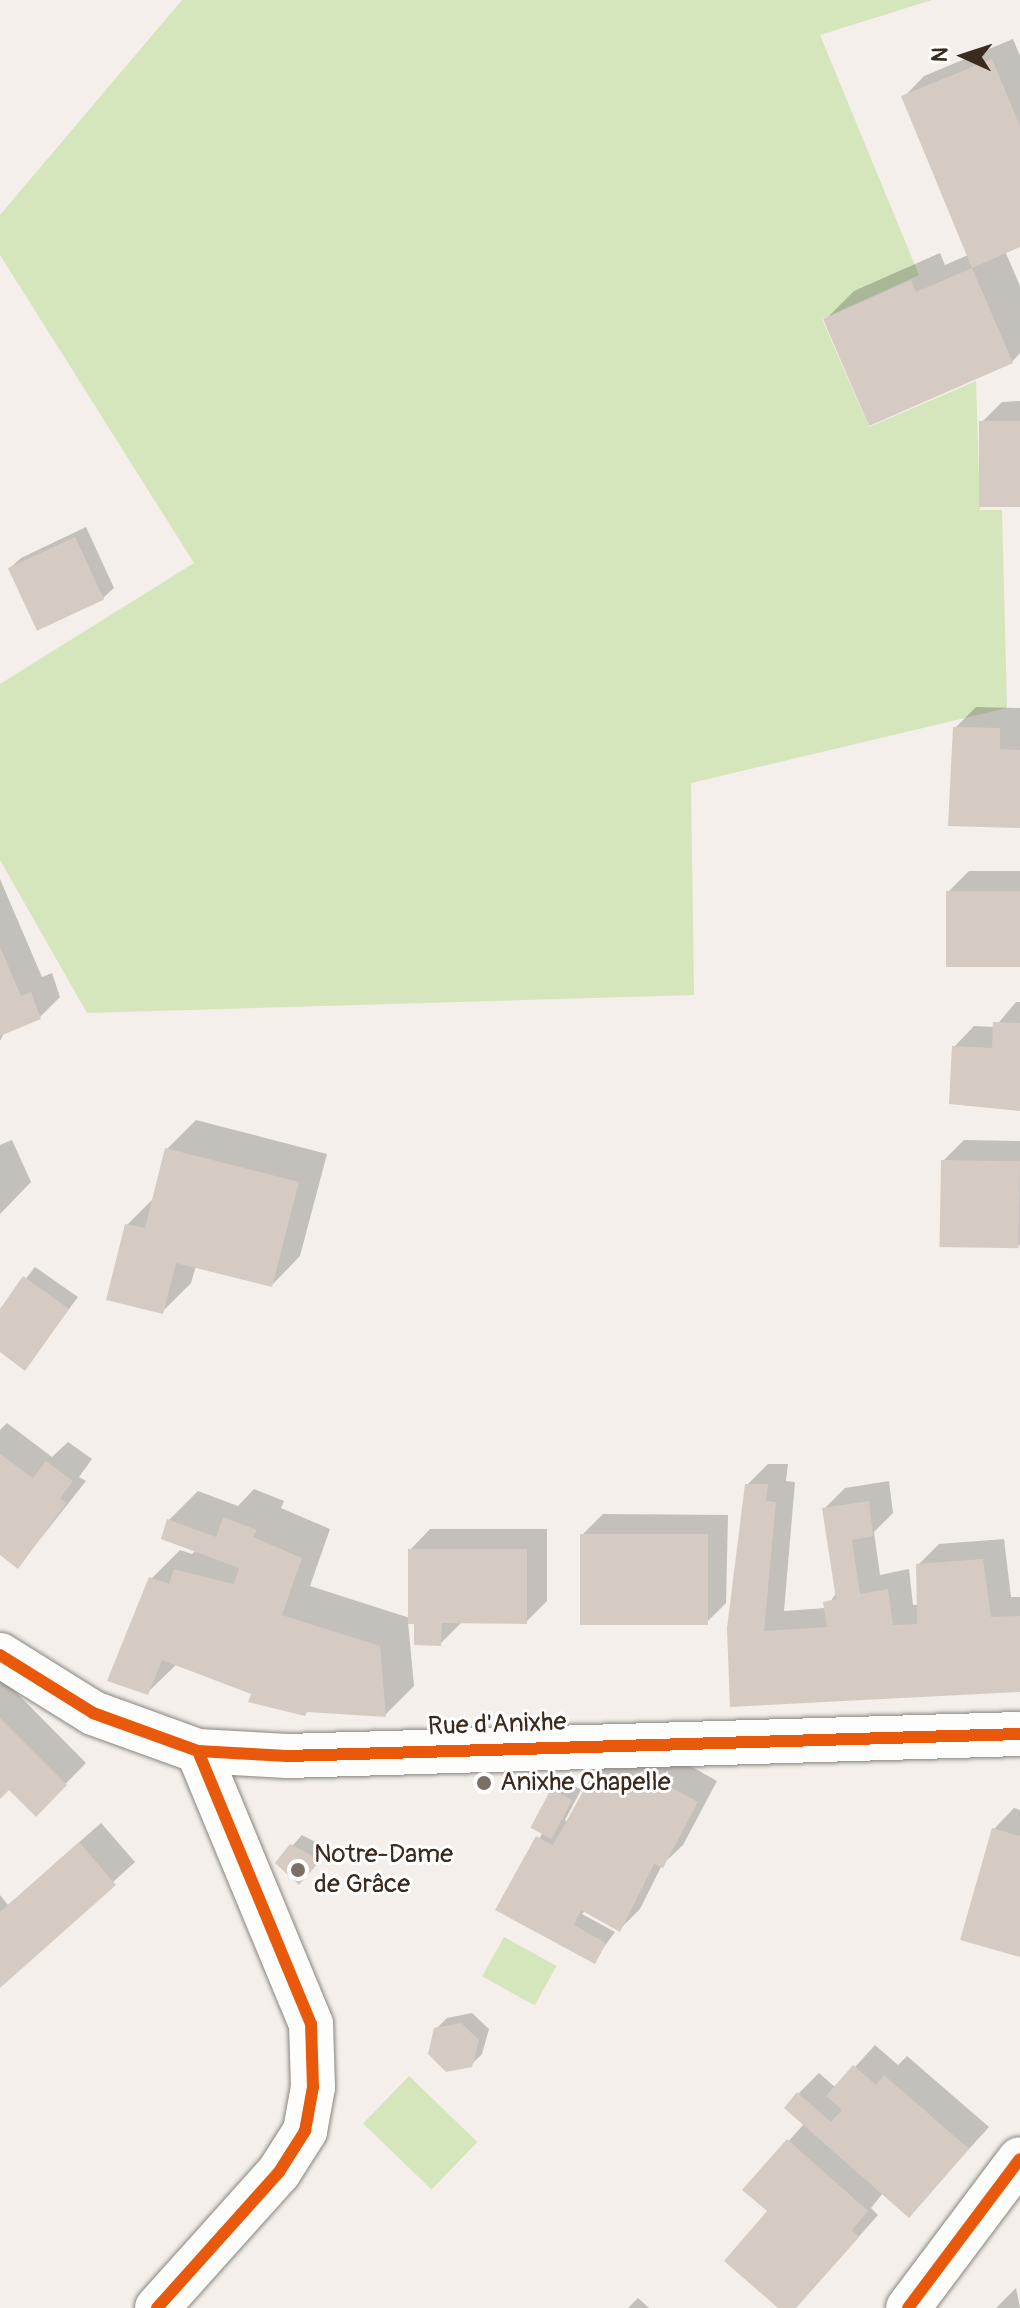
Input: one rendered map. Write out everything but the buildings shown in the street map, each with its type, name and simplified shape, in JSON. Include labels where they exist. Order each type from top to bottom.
[{"type":"street","name":"Rue d'Anixhe","points":[[0,1655],[93,1713],[198,1751],[287,1756],[1020,1734]]},
{"type":"street","points":[[157,2308],[279,2172],[305,2131],[313,2087],[311,2024],[198,1751]]},
{"type":"street","points":[[908,2308],[1020,2159]]},
{"type":"green space","points":[[182,0],[932,0],[820,35],[919,275],[822,319],[869,427],[976,381],[980,510],[1002,510],[1007,708],[691,783],[694,995],[87,1013],[0,860],[0,684],[194,563],[0,255],[0,215]]},
{"type":"green space","points":[[504,1937],[556,1966],[535,2005],[482,1976]]},
{"type":"green space","points":[[409,2076],[477,2142],[431,2189],[363,2123]]},
{"type":"cycle path","points":[[0,1655],[93,1713],[198,1751],[287,1756],[1020,1734]]},
{"type":"cycle path","points":[[157,2308],[279,2172],[305,2131],[313,2087],[311,2024],[198,1751]]},
{"type":"cycle path","points":[[908,2308],[1020,2159]]},
{"type":"place","name":"Anixhe Chapelle","points":[[484,1783]]},
{"type":"place","name":"Notre-Dame de Grâce","points":[[298,1870]]}]
